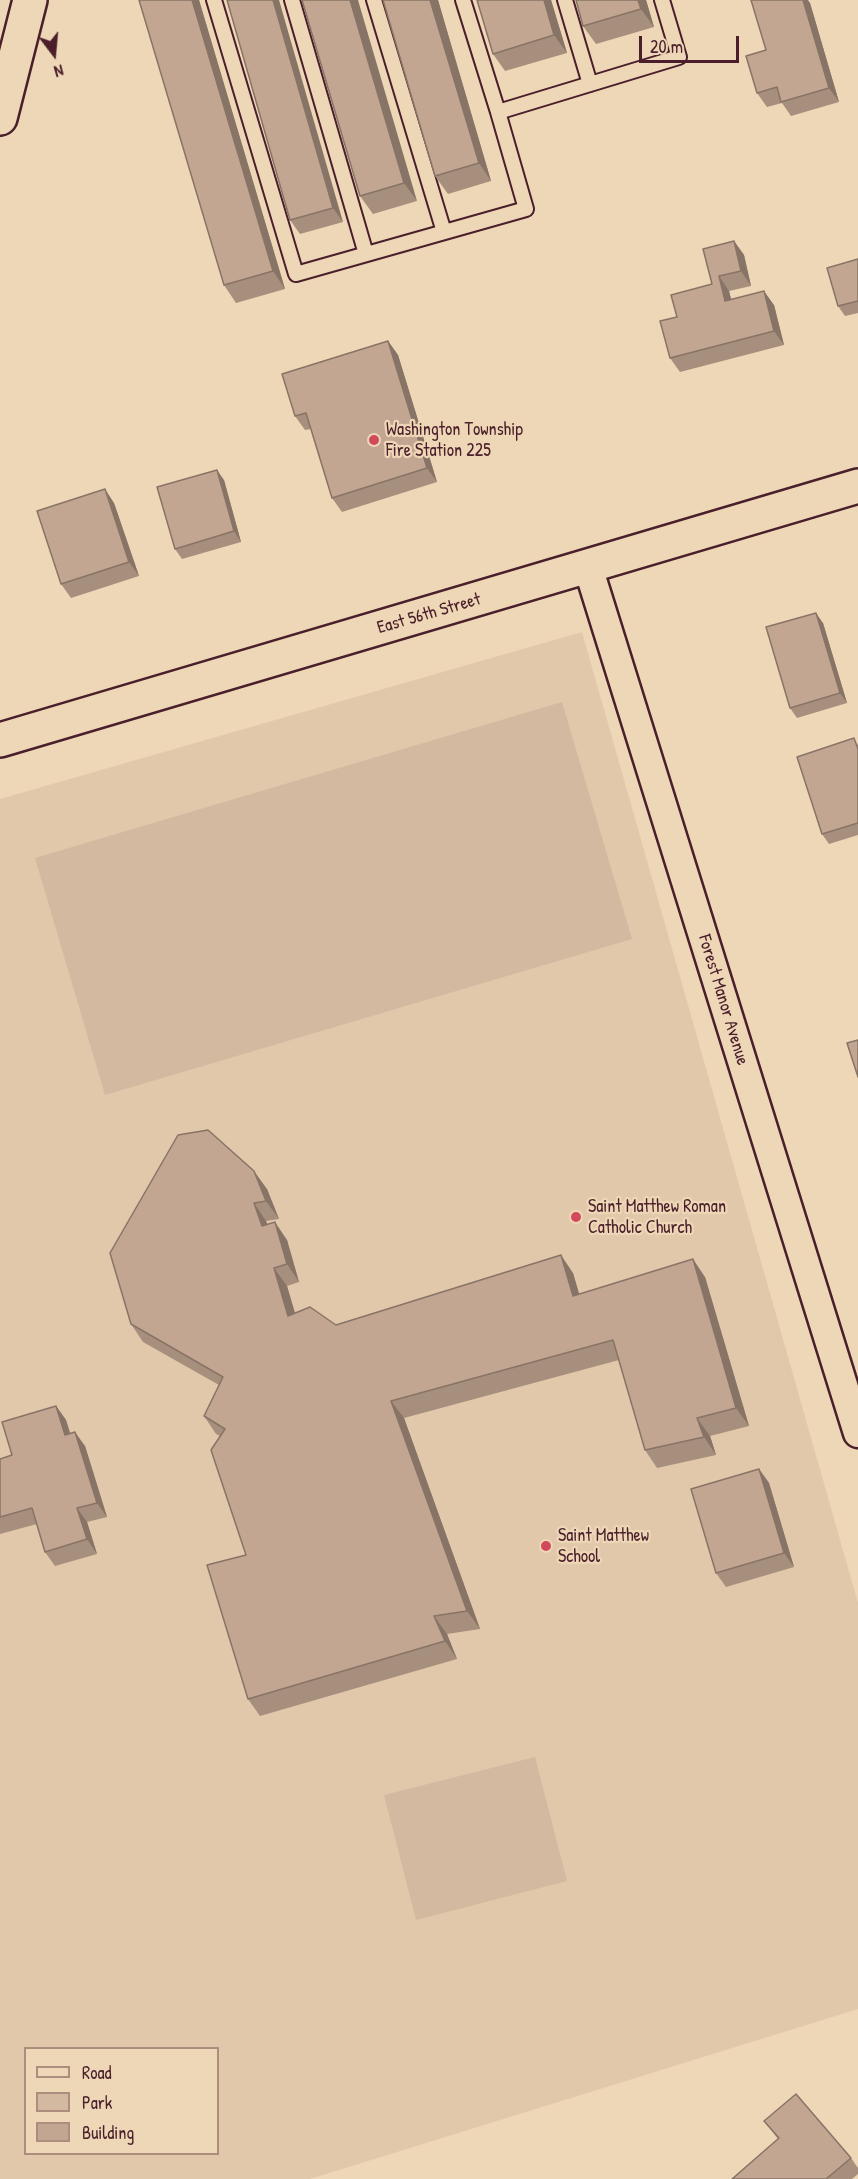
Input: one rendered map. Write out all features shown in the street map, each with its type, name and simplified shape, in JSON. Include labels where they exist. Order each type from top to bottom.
[{"type":"street","points":[[0,118],[30,0]]},
{"type":"street","name":"East 56th Street","points":[[0,740],[858,486]]},
{"type":"street","name":"Forest Manor Avenue","points":[[588,567],[858,1433]]},
{"type":"lane","points":[[214,0],[296,273],[526,208],[464,0]]},
{"type":"lane","points":[[292,0],[366,254]]},
{"type":"lane","points":[[374,0],[444,232]]},
{"type":"lane","points":[[565,0],[590,84]]},
{"type":"lane","points":[[498,112],[679,57],[662,0]]},
{"type":"shaded area","points":[[582,632],[858,1603],[858,2009],[310,2179],[0,2179],[0,799]]},
{"type":"green space","points":[[562,702],[632,939],[105,1095],[35,858]]},
{"type":"green space","points":[[535,1757],[567,1881],[416,1920],[384,1795]]},
{"type":"building","points":[[139,0],[192,0],[273,271],[224,285]]},
{"type":"building","points":[[227,0],[273,0],[333,208],[290,220]]},
{"type":"building","points":[[302,0],[350,0],[404,183],[360,196]]},
{"type":"building","points":[[383,0],[430,0],[479,163],[435,176]]},
{"type":"building","points":[[477,0],[544,0],[554,35],[493,54]]},
{"type":"building","points":[[576,0],[638,0],[641,9],[583,26]]},
{"type":"building","points":[[751,0],[803,0],[829,88],[781,102],[777,87],[757,93],[746,56],[766,50]]},
{"type":"building","points":[[734,241],[741,271],[719,276],[725,301],[764,291],[774,331],[670,358],[660,321],[677,317],[671,295],[712,284],[703,249]]},
{"type":"building","points":[[858,259],[858,301],[838,306],[827,268]]},
{"type":"building","points":[[388,341],[427,468],[332,498],[306,413],[295,416],[282,374]]},
{"type":"building","points":[[217,470],[234,531],[175,549],[157,487]]},
{"type":"building","points":[[105,489],[129,562],[61,584],[37,511]]},
{"type":"building","points":[[816,613],[840,693],[790,708],[766,627]]},
{"type":"building","points":[[854,738],[858,749],[858,823],[822,834],[797,757]]},
{"type":"building","points":[[858,1040],[858,1077],[847,1043]]},
{"type":"building","points":[[208,1130],[254,1171],[266,1201],[254,1203],[262,1226],[275,1222],[287,1264],[274,1268],[288,1316],[310,1307],[336,1325],[561,1255],[573,1296],[693,1259],[736,1408],[697,1418],[704,1437],[645,1450],[613,1340],[391,1401],[467,1611],[434,1616],[445,1641],[248,1699],[207,1565],[246,1555],[211,1450],[225,1429],[204,1416],[223,1377],[131,1324],[110,1253],[178,1135]]},
{"type":"building","points":[[56,1406],[65,1435],[75,1432],[97,1503],[77,1508],[87,1539],[45,1552],[32,1508],[0,1517],[0,1459],[12,1455],[2,1422]]},
{"type":"building","points":[[759,1469],[784,1553],[716,1573],[691,1489]]},
{"type":"building","points":[[796,2094],[851,2158],[826,2179],[732,2179],[779,2138],[764,2121]]},
{"type":"place","name":"Washington Township Fire Station 225","points":[[374,440]]},
{"type":"place","name":"Saint Matthew Roman Catholic Church","points":[[576,1217]]},
{"type":"place","name":"Saint Matthew School","points":[[546,1546]]}]
